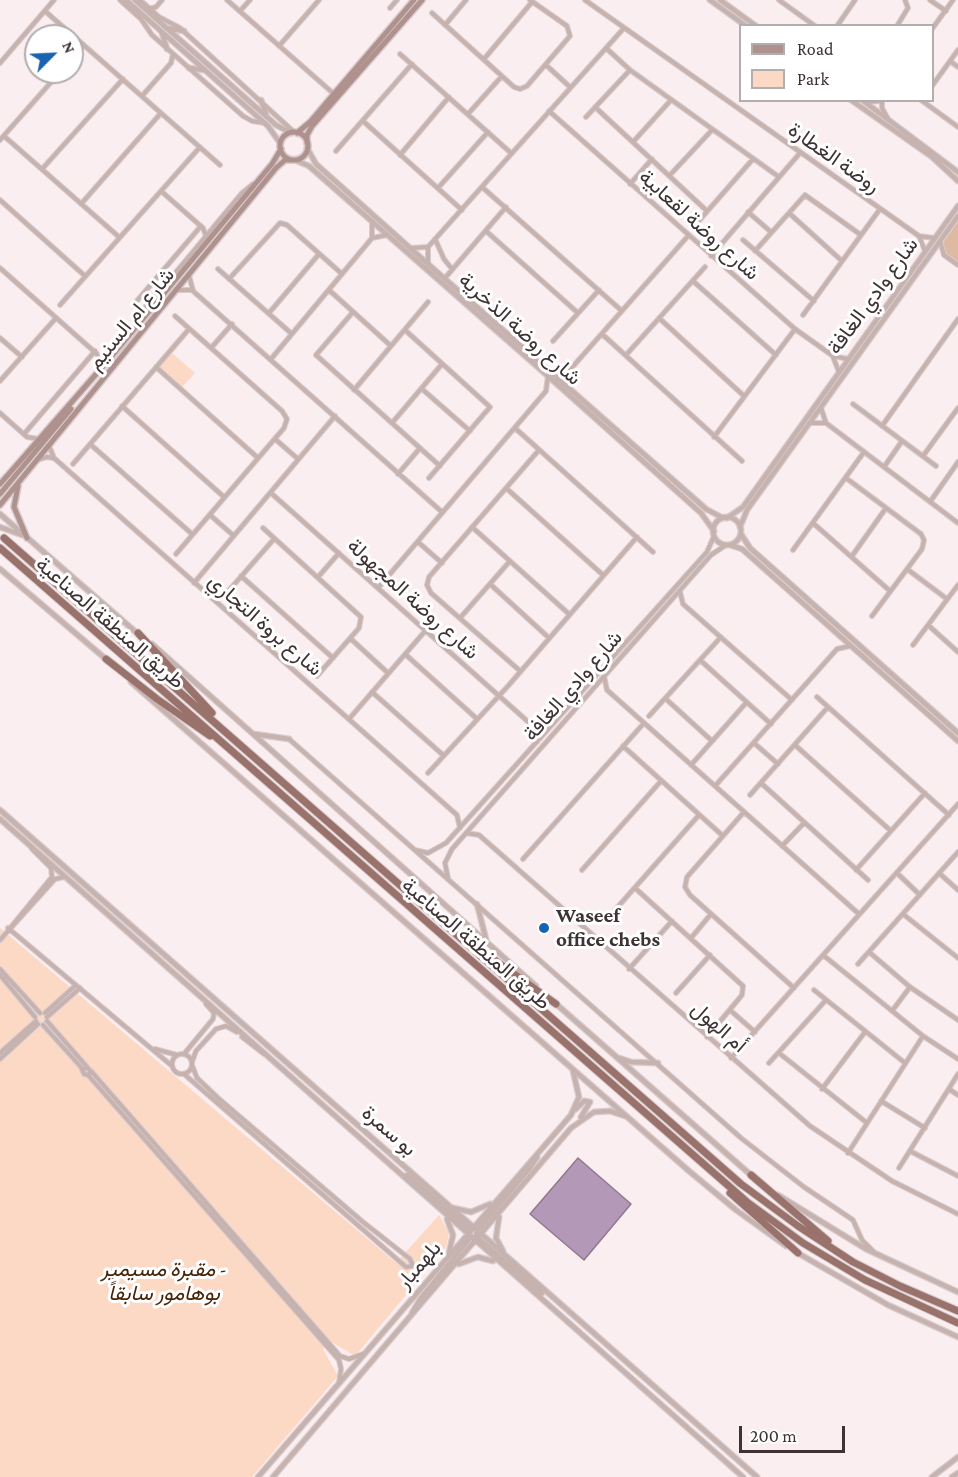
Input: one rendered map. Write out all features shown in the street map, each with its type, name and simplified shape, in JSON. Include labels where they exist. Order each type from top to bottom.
[{"type":"highway","name":"طريق المنطقة الصناعية","points":[[4,538],[232,735],[741,1184],[788,1220],[854,1262],[900,1286],[958,1311]]},
{"type":"highway","name":"طريق المنطقة الصناعية","points":[[0,548],[747,1202],[803,1243],[891,1294],[958,1323]]},
{"type":"highway","points":[[138,633],[232,735]]},
{"type":"highway","points":[[106,659],[204,734],[216,738]]},
{"type":"highway","points":[[463,939],[556,1004]]},
{"type":"highway","points":[[699,1162],[738,1201],[798,1253]]},
{"type":"highway","points":[[751,1175],[854,1262]]},
{"type":"main road","points":[[414,0],[310,122],[294,132],[281,146],[284,156],[293,160],[303,156],[307,146],[307,135],[312,126],[422,0]]},
{"type":"main road","points":[[294,132],[307,146]]},
{"type":"main road","name":"شارع ام السنيم","points":[[0,484],[80,395],[257,183],[281,146]]},
{"type":"main road","name":"شارع ام السنيم","points":[[0,504],[276,168],[285,160],[293,160]]},
{"type":"main road","points":[[0,494],[63,420],[80,395]]},
{"type":"main road","points":[[0,479],[8,476]]},
{"type":"main road","points":[[20,480],[14,507],[27,538]]},
{"type":"street","points":[[0,63],[54,0]]},
{"type":"street","points":[[120,0],[141,19],[150,33],[245,118],[266,120]]},
{"type":"street","points":[[126,0],[164,30],[266,120]]},
{"type":"street","points":[[135,0],[206,70],[266,120],[294,132]]},
{"type":"street","points":[[140,0],[157,15],[184,31],[261,100],[278,120],[294,132]]},
{"type":"street","points":[[149,9],[156,7],[162,0]]},
{"type":"street","points":[[227,0],[334,94]]},
{"type":"street","points":[[240,11],[250,0]]},
{"type":"street","points":[[279,46],[319,0]]},
{"type":"street","points":[[390,8],[397,0]]},
{"type":"street","points":[[445,25],[466,0]]},
{"type":"street","name":"روضة الغطارة","points":[[585,0],[919,236],[938,239]]},
{"type":"street","points":[[710,0],[743,24]]},
{"type":"street","points":[[720,0],[753,24]]},
{"type":"street","points":[[778,0],[812,24]]},
{"type":"street","points":[[789,7],[794,0]]},
{"type":"street","points":[[838,24],[855,0]]},
{"type":"street","points":[[898,24],[908,8],[905,0]]},
{"type":"street","points":[[930,0],[946,11]]},
{"type":"street","points":[[934,28],[953,0]]},
{"type":"street","points":[[432,13],[514,87],[524,88],[568,40],[570,33],[567,26],[531,1],[484,59]]},
{"type":"street","points":[[156,7],[157,15]]},
{"type":"street","points":[[45,11],[60,24]]},
{"type":"street","points":[[428,264],[428,247],[624,28]]},
{"type":"street","points":[[164,30],[167,49]]},
{"type":"street","points":[[164,30],[184,31]]},
{"type":"street","points":[[84,45],[220,165]]},
{"type":"street","points":[[606,48],[630,70],[670,100],[779,177]]},
{"type":"street","points":[[934,85],[958,50]]},
{"type":"street","points":[[142,96],[171,63],[173,54]]},
{"type":"street","points":[[400,54],[511,153]]},
{"type":"street","points":[[171,63],[180,60]]},
{"type":"street","points":[[950,61],[958,67]]},
{"type":"street","points":[[336,151],[412,64]]},
{"type":"street","points":[[546,66],[570,88]]},
{"type":"street","points":[[189,68],[206,70]]},
{"type":"street","points":[[586,117],[630,70]]},
{"type":"street","points":[[468,114],[502,76]]},
{"type":"street","points":[[42,170],[123,79]]},
{"type":"street","points":[[0,140],[50,84]]},
{"type":"street","points":[[400,154],[449,97]]},
{"type":"street","points":[[261,100],[266,120],[281,146]]},
{"type":"street","points":[[633,142],[670,100]]},
{"type":"street","points":[[854,102],[932,157],[958,181]]},
{"type":"street","points":[[863,102],[958,172]]},
{"type":"street","points":[[882,102],[883,111],[889,120]]},
{"type":"street","points":[[923,102],[958,127]]},
{"type":"street","points":[[595,107],[707,211]]},
{"type":"street","name":"شارع روضة لقعابية","points":[[549,111],[795,330],[833,356],[849,358]]},
{"type":"street","points":[[81,204],[161,113]]},
{"type":"street","points":[[363,121],[462,210]]},
{"type":"street","points":[[670,175],[712,130]]},
{"type":"street","points":[[438,188],[488,132]]},
{"type":"street","points":[[4,136],[119,237]]},
{"type":"street","name":"شارع روضة الذخرية","points":[[307,146],[316,164],[410,248],[706,509],[725,518]]},
{"type":"street","points":[[60,304],[200,147]]},
{"type":"street","points":[[711,256],[800,153]]},
{"type":"street","points":[[630,184],[652,159]]},
{"type":"street","points":[[697,223],[753,159]]},
{"type":"street","name":"شارع روضة الذخرية","points":[[293,160],[309,166],[561,387],[702,513],[714,533]]},
{"type":"street","name":"شارع ام السنيم","points":[[137,326],[141,313],[154,293],[212,230],[242,193],[257,183]]},
{"type":"street","points":[[482,187],[622,311]]},
{"type":"street","points":[[161,191],[202,227],[212,230]]},
{"type":"street","points":[[755,251],[805,195],[861,235]]},
{"type":"street","points":[[0,200],[86,276]]},
{"type":"street","name":"شارع وادي الغافة","points":[[740,527],[747,510],[928,254],[958,206]]},
{"type":"street","points":[[444,278],[506,207]]},
{"type":"street","points":[[803,315],[880,209]]},
{"type":"street","points":[[748,212],[771,232]]},
{"type":"street","points":[[789,213],[842,261]]},
{"type":"street","name":"شارع وادي الغافة","points":[[938,239],[958,216]]},
{"type":"street","points":[[371,221],[372,238]]},
{"type":"street","points":[[230,279],[280,223],[287,225],[342,274]]},
{"type":"street","points":[[202,227],[206,236]]},
{"type":"street","points":[[136,302],[202,227]]},
{"type":"street","points":[[486,231],[578,313]]},
{"type":"street","points":[[271,359],[372,238],[387,235]]},
{"type":"street","points":[[569,387],[568,372],[688,236]]},
{"type":"street","points":[[919,236],[928,254],[944,255],[958,265]]},
{"type":"street","points":[[435,239],[452,269]]},
{"type":"street","points":[[938,239],[944,255]]},
{"type":"street","points":[[743,240],[813,301]]},
{"type":"street","points":[[410,248],[428,247]]},
{"type":"street","points":[[269,313],[319,254]]},
{"type":"street","name":"شارع وادي الغافة","points":[[725,518],[743,507],[849,358],[928,254]]},
{"type":"street","points":[[626,355],[705,267]]},
{"type":"street","points":[[0,268],[96,352],[111,357]]},
{"type":"street","points":[[218,269],[292,334]]},
{"type":"street","points":[[189,275],[193,291]]},
{"type":"street","points":[[693,280],[776,355]]},
{"type":"street","points":[[176,290],[183,288],[193,291],[442,512]]},
{"type":"street","points":[[329,290],[391,346]]},
{"type":"street","points":[[553,341],[599,290]]},
{"type":"street","points":[[146,291],[154,293]]},
{"type":"street","points":[[146,291],[150,298]]},
{"type":"street","points":[[354,390],[428,302]]},
{"type":"street","points":[[353,312],[316,355],[440,466]]},
{"type":"street","points":[[175,316],[285,415],[286,423],[275,439],[176,554]]},
{"type":"street","points":[[0,381],[56,318]]},
{"type":"street","points":[[659,318],[744,396]]},
{"type":"street","points":[[882,426],[958,319]]},
{"type":"street","points":[[211,348],[232,324]]},
{"type":"street","points":[[73,464],[189,329]]},
{"type":"street","points":[[405,330],[490,407],[429,478]]},
{"type":"street","points":[[714,437],[795,330]]},
{"type":"street","points":[[602,334],[742,461]]},
{"type":"street","points":[[0,338],[22,357]]},
{"type":"street","points":[[96,352],[103,367]]},
{"type":"street","points":[[25,436],[96,352]]},
{"type":"street","points":[[833,356],[839,372]]},
{"type":"street","points":[[393,423],[442,364]]},
{"type":"street","points":[[156,368],[258,458]]},
{"type":"street","points":[[555,374],[568,372]]},
{"type":"street","points":[[378,588],[546,391],[548,376]]},
{"type":"street","points":[[546,391],[561,387]]},
{"type":"street","points":[[422,388],[470,431]]},
{"type":"street","points":[[853,404],[936,466]]},
{"type":"street","points":[[123,406],[224,497]]},
{"type":"street","points":[[821,408],[826,423],[958,523]]},
{"type":"street","points":[[923,456],[958,408]]},
{"type":"street","points":[[0,413],[25,436],[40,439]]},
{"type":"street","points":[[194,583],[335,416]]},
{"type":"street","points":[[810,423],[826,423]]},
{"type":"street","points":[[515,428],[653,552]]},
{"type":"street","points":[[25,436],[29,452]]},
{"type":"street","points":[[275,439],[298,459]]},
{"type":"street","points":[[884,467],[902,441]]},
{"type":"street","points":[[90,444],[192,534]]},
{"type":"street","name":"شارع بروة التجاري","points":[[49,445],[54,458],[456,815]]},
{"type":"street","points":[[398,474],[420,448]]},
{"type":"street","points":[[519,670],[428,588],[429,577],[539,450]]},
{"type":"street","points":[[793,550],[864,452]]},
{"type":"street","points":[[36,461],[47,457],[54,458]]},
{"type":"street","points":[[930,502],[958,462]]},
{"type":"street","points":[[846,478],[923,537],[922,549],[872,616]]},
{"type":"street","points":[[506,488],[603,575]]},
{"type":"street","name":"شارع روضة المجهولة","points":[[270,493],[534,727]]},
{"type":"street","points":[[852,556],[886,508]]},
{"type":"street","name":"طريق المنطقة الصناعية","points":[[0,514],[167,656],[249,732],[751,1175],[801,1210],[883,1258],[958,1292]]},
{"type":"street","points":[[210,515],[234,536]]},
{"type":"street","points":[[958,733],[750,548],[735,520],[725,518],[716,523],[714,533],[718,542],[742,549],[958,741]]},
{"type":"street","points":[[813,523],[890,591]]},
{"type":"street","points":[[0,527],[27,538]]},
{"type":"street","points":[[472,527],[569,614]]},
{"type":"street","points":[[262,528],[361,617],[361,625],[351,639],[317,676]]},
{"type":"street","name":"شارع وادي الغافة","points":[[443,846],[707,552],[714,533]]},
{"type":"street","points":[[728,545],[737,541],[741,534]]},
{"type":"street","points":[[428,773],[636,537]]},
{"type":"street","points":[[224,596],[274,539]]},
{"type":"street","points":[[418,542],[442,563]]},
{"type":"street","name":"شارع وادي الغافة","points":[[449,853],[711,555],[728,545]]},
{"type":"street","points":[[318,577],[339,553]]},
{"type":"street","points":[[460,618],[510,561]]},
{"type":"street","name":"طريق المنطقة الصناعية","points":[[0,569],[736,1210],[798,1253],[888,1305],[958,1337]]},
{"type":"street","points":[[907,569],[947,599]]},
{"type":"street","points":[[241,576],[333,658]]},
{"type":"street","points":[[489,584],[548,636]]},
{"type":"street","points":[[913,645],[958,585]]},
{"type":"street","points":[[680,590],[683,604],[792,700]]},
{"type":"street","points":[[668,604],[683,604]]},
{"type":"street","points":[[928,626],[958,652]]},
{"type":"street","points":[[348,719],[426,630]]},
{"type":"street","points":[[837,649],[838,634]]},
{"type":"street","points":[[649,716],[720,638]]},
{"type":"street","points":[[351,639],[388,673]]},
{"type":"street","points":[[715,786],[837,649],[850,646]]},
{"type":"street","points":[[405,654],[476,718]]},
{"type":"street","points":[[700,660],[771,724]]},
{"type":"street","points":[[604,676],[607,690],[860,914]]},
{"type":"street","points":[[592,689],[607,690]]},
{"type":"street","points":[[372,692],[443,755]]},
{"type":"street","points":[[817,697],[949,814]]},
{"type":"street","points":[[666,699],[712,741]]},
{"type":"street","points":[[691,765],[747,702]]},
{"type":"street","points":[[750,795],[828,707]]},
{"type":"street","points":[[523,859],[644,723]]},
{"type":"street","points":[[949,724],[958,724]]},
{"type":"street","points":[[537,742],[534,727],[549,728]]},
{"type":"street","points":[[249,732],[264,737],[289,739]]},
{"type":"street","name":"طريق المنطقة الصناعية","points":[[289,739],[763,1156],[853,1220],[864,1243],[883,1258]]},
{"type":"street","points":[[754,743],[778,764]]},
{"type":"street","points":[[795,745],[891,831]]},
{"type":"street","points":[[623,746],[723,836]]},
{"type":"street","points":[[582,870],[661,781]]},
{"type":"street","points":[[761,783],[868,880]]},
{"type":"street","points":[[856,870],[925,793]]},
{"type":"street","points":[[731,1058],[958,804]]},
{"type":"street","name":"بو سمرة","points":[[0,810],[447,1204],[501,1265],[744,1477]]},
{"type":"street","points":[[744,812],[687,877],[685,883],[690,895],[794,988]]},
{"type":"street","points":[[460,828],[456,815],[471,815]]},
{"type":"street","points":[[615,910],[699,815]]},
{"type":"street","name":"بو سمرة","points":[[0,819],[393,1166],[444,1214],[510,1260],[757,1477]]},
{"type":"street","points":[[466,833],[479,835],[477,821]]},
{"type":"street","points":[[782,846],[804,823]]},
{"type":"street","name":"أم الهول","points":[[479,835],[780,1102],[848,1154],[921,1198],[958,1214]]},
{"type":"street","points":[[1,939],[52,877],[52,870],[31,846]]},
{"type":"street","points":[[411,848],[425,853],[443,846],[443,852],[449,853],[445,867],[450,881]]},
{"type":"street","points":[[858,964],[958,852]]},
{"type":"street","points":[[897,873],[920,895]]},
{"type":"street","points":[[939,873],[958,890]]},
{"type":"street","points":[[9,929],[55,879],[60,876],[67,878]]},
{"type":"street","points":[[634,888],[744,989],[730,1010],[706,1036]]},
{"type":"street","points":[[477,904],[482,931],[491,946]]},
{"type":"street","points":[[691,938],[711,914]]},
{"type":"street","points":[[903,914],[958,958]]},
{"type":"street","points":[[629,969],[672,921]]},
{"type":"street","points":[[9,929],[172,1066],[177,1073],[184,1074],[406,1267],[412,1266],[410,1259],[363,1222],[218,1098],[197,1078],[192,1063],[184,1054]]},
{"type":"street","points":[[869,952],[910,987],[958,1020]]},
{"type":"street","points":[[823,955],[923,1036],[958,1059]]},
{"type":"street","points":[[676,993],[710,956]]},
{"type":"street","points":[[0,969],[45,1016],[89,1071],[339,1360],[341,1369],[339,1383]]},
{"type":"street","points":[[0,975],[38,1022],[83,1070],[89,1071],[340,1356],[349,1359],[363,1354]]},
{"type":"street","points":[[0,1053],[78,987]]},
{"type":"street","points":[[892,1011],[910,987]]},
{"type":"street","points":[[814,990],[905,1063]]},
{"type":"street","points":[[148,1046],[178,1055],[184,1054],[213,1020],[212,1010],[199,994]]},
{"type":"street","points":[[769,1064],[826,1000]]},
{"type":"street","points":[[730,1010],[755,1032]]},
{"type":"street","points":[[0,1059],[45,1016]]},
{"type":"street","points":[[184,1074],[189,1071],[196,1051],[216,1029],[226,1026],[234,1029],[268,1056]]},
{"type":"street","points":[[822,1089],[865,1032]]},
{"type":"street","points":[[848,1154],[923,1036]]},
{"type":"street","points":[[779,1053],[867,1123]]},
{"type":"street","points":[[172,1066],[173,1059],[178,1055]]},
{"type":"street","points":[[615,1056],[631,1062],[658,1063]]},
{"type":"street","points":[[570,1066],[579,1092],[578,1102],[571,1115]]},
{"type":"street","points":[[899,1168],[958,1074]]},
{"type":"street","points":[[949,1089],[958,1095]]},
{"type":"street","points":[[571,1115],[584,1101],[590,1102],[572,1128]]},
{"type":"street","points":[[881,1101],[925,1128]]},
{"type":"street","name":"بلهمبار","points":[[258,1477],[447,1258],[502,1211],[572,1128],[586,1115],[600,1111],[610,1111],[630,1119]]},
{"type":"street","name":"بلهمبار","points":[[273,1477],[454,1267],[495,1202],[571,1115]]},
{"type":"street","points":[[406,1323],[421,1298],[530,1168],[542,1146]]},
{"type":"street","points":[[910,1151],[958,1176]]},
{"type":"street","points":[[393,1166],[414,1181],[537,1289],[555,1300]]},
{"type":"street","points":[[447,1204],[459,1210],[471,1212],[495,1202]]},
{"type":"street","points":[[502,1211],[497,1223],[496,1238],[510,1260]]},
{"type":"street","points":[[444,1214],[453,1235],[447,1258]]},
{"type":"street","points":[[454,1267],[478,1257],[501,1265]]},
{"type":"street","points":[[932,1477],[958,1456]]},
{"type":"green space","points":[[172,353],[195,373],[182,387],[160,367]]},
{"type":"green space","name":"مقبرة مسيمير - بوهامور سابقاً","points":[[0,928],[396,1263],[439,1215],[449,1233],[446,1247],[355,1356],[330,1341],[323,1349],[338,1376],[252,1477],[0,1477]]},
{"type":"shaded area","points":[[958,218],[958,263],[945,253],[942,244]]},
{"type":"shaded area","points":[[578,1158],[631,1204],[584,1260],[530,1214]]},
{"type":"place","name":"Waseef office chebs","points":[[544,928]]}]
